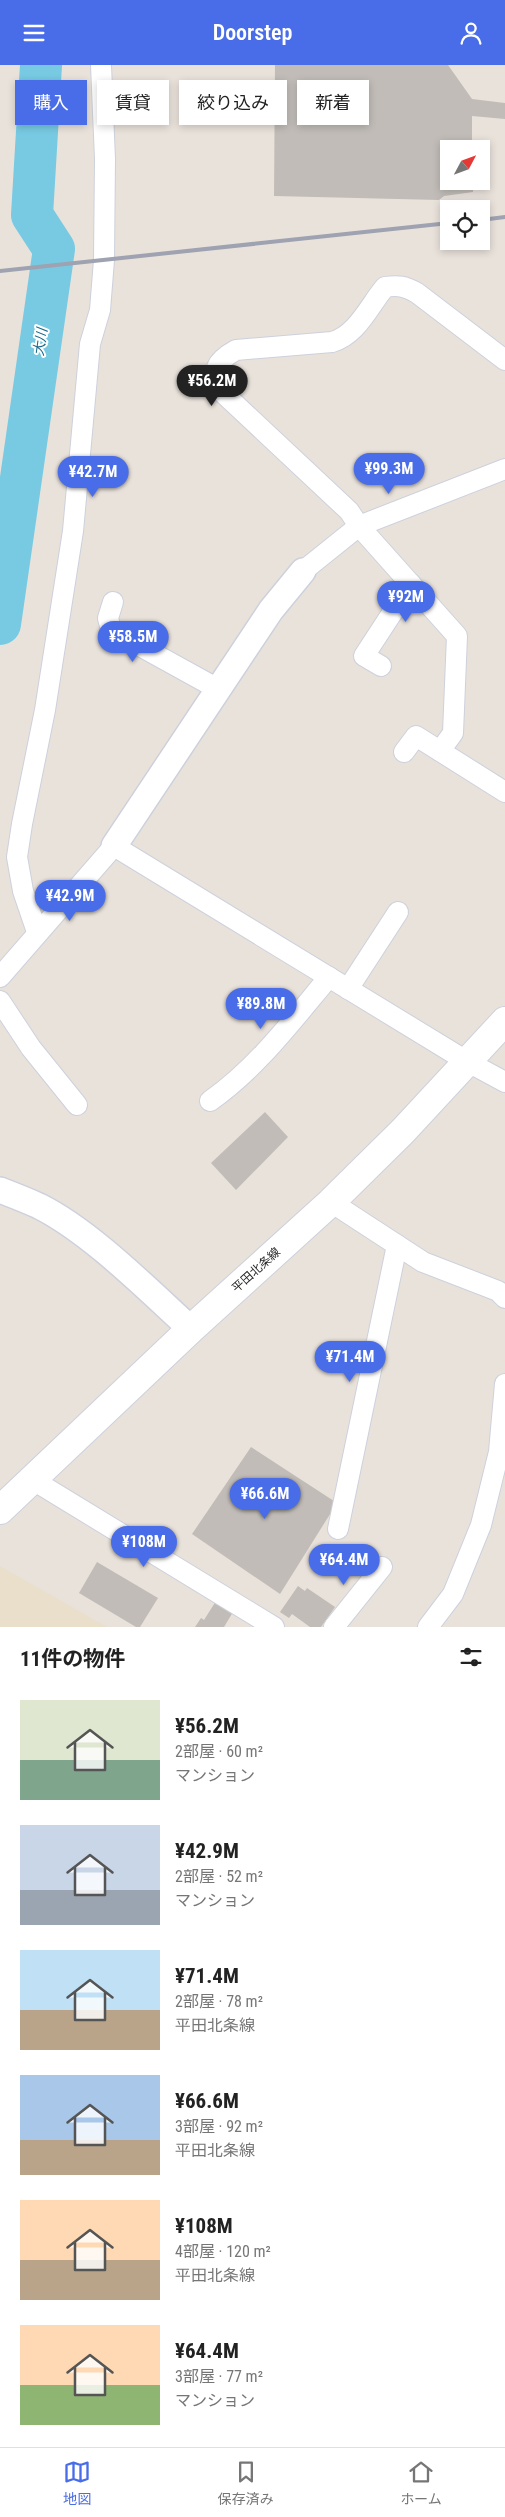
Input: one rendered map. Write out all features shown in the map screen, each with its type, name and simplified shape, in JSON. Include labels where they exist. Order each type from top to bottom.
[{"type":"main road","name":"平田北条線","points":[[0,1510],[191,1329],[331,1202],[468,1063],[505,1021]]},
{"type":"street","points":[[38,932],[23,891],[17,857],[45,710],[73,531],[90,344],[100,310],[104,260],[105,159],[101,65]]},
{"type":"street","points":[[440,751],[454,733],[457,636],[359,526],[349,511],[222,392],[216,383],[216,370],[223,357],[236,350],[332,342],[343,339],[355,328],[385,287],[395,285],[404,285],[417,293],[505,360]]},
{"type":"street","points":[[0,977],[114,846],[271,610],[303,571],[332,545],[359,526],[505,469]]},
{"type":"street","points":[[381,666],[364,656],[411,584]]},
{"type":"street","points":[[113,602],[108,618],[111,630],[218,689]]},
{"type":"street","points":[[404,751],[416,736],[505,792]]},
{"type":"street","points":[[114,846],[468,1063],[505,1082]]},
{"type":"street","points":[[348,989],[398,911]]},
{"type":"street","points":[[210,1101],[229,1088],[269,1048],[329,977]]},
{"type":"street","points":[[0,1001],[31,1048],[77,1105]]},
{"type":"street","points":[[0,1190],[40,1207],[87,1238],[143,1285],[191,1329]]},
{"type":"street","points":[[331,1202],[423,1262],[498,1291],[505,1297]]},
{"type":"street","points":[[338,1529],[397,1245]]},
{"type":"street","points":[[428,1627],[453,1594],[481,1525],[499,1452],[505,1385]]},
{"type":"street","points":[[33,1480],[274,1627]]},
{"type":"street","points":[[334,1627],[382,1567]]},
{"type":"shaded area","points":[[0,1566],[107,1627],[0,1627]]},
{"type":"building","points":[[275,65],[448,65],[472,99],[505,103],[505,119],[472,116],[472,140],[440,140],[440,190],[473,190],[473,192],[444,196],[439,200],[274,196],[275,125],[287,125],[287,80],[275,80]]},
{"type":"building","points":[[265,1112],[288,1137],[236,1190],[211,1163]]},
{"type":"building","points":[[251,1447],[337,1503],[280,1594],[192,1534]]},
{"type":"building","points":[[97,1562],[158,1598],[140,1627],[136,1627],[79,1593]]},
{"type":"building","points":[[298,1586],[305,1591],[307,1588],[335,1607],[321,1627],[310,1627],[292,1614],[289,1618],[280,1612]]},
{"type":"building","points":[[216,1601],[233,1612],[224,1627],[195,1627],[201,1618],[204,1620]]},
{"type":"waterway","name":"大川","points":[[0,624],[54,249],[32,215],[41,65]]},
{"type":"railway","points":[[490,219],[505,217]]},
{"type":"railway","points":[[0,271],[440,224]]}]
